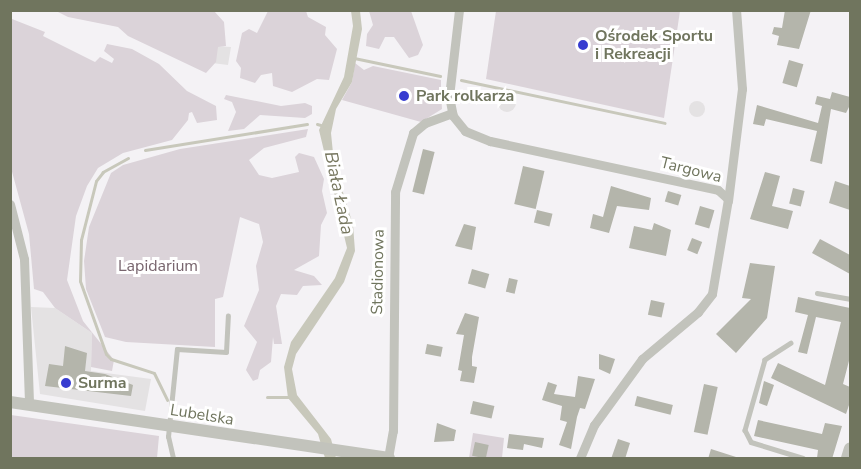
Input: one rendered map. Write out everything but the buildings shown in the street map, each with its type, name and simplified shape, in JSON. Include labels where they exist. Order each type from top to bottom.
[{"type":"street","points":[[452,112],[449,89],[459,10]]},
{"type":"street","points":[[728,201],[742,89],[736,10]]},
{"type":"street","name":"Targowa","points":[[452,112],[465,131],[479,138],[716,190],[728,201],[712,294],[636,366],[594,424],[580,459]]},
{"type":"street","name":"Stadionowa","points":[[388,458],[393,431],[394,192],[413,133],[425,123],[452,112]]},
{"type":"street","points":[[10,204],[24,259],[29,405]]},
{"type":"street","name":"Lubelska","points":[[10,402],[388,458]]},
{"type":"street","points":[[847,459],[850,448]]},
{"type":"lane","points":[[817,293],[850,299]]},
{"type":"lane","points":[[173,459],[169,427],[177,349],[226,352],[228,316]]},
{"type":"lane","points":[[791,343],[765,360],[745,430],[751,442],[803,459]]},
{"type":"shaded area","points":[[213,46],[231,47],[228,65],[212,63]]},
{"type":"shaded area","points":[[507,94],[513,97],[516,103],[513,109],[507,112],[501,109],[498,103],[501,97]]},
{"type":"shaded area","points":[[694,101],[700,101],[705,109],[703,115],[694,117],[689,112],[689,106]]},
{"type":"shaded area","points":[[31,307],[55,308],[92,333],[91,371],[151,379],[145,411],[40,394]]},
{"type":"green space","points":[[56,11],[214,11],[224,22],[226,46],[218,47],[216,62],[206,73],[128,36],[118,27],[68,17]]},
{"type":"green space","points":[[268,11],[306,11],[308,17],[326,27],[325,35],[337,49],[329,80],[317,79],[292,92],[273,86],[272,73],[261,75],[255,83],[240,78],[241,68],[236,61],[242,33],[249,29],[257,33]]},
{"type":"green space","points":[[369,11],[411,11],[423,45],[418,55],[409,58],[394,37],[385,37],[379,49],[366,46],[367,34],[373,25]]},
{"type":"green space","name":"Ośrodek Sportu i Rekreacji","points":[[496,11],[680,11],[664,118],[486,79]]},
{"type":"green space","points":[[12,19],[45,32],[43,36],[95,62],[100,57],[112,63],[114,59],[104,51],[107,44],[132,49],[159,64],[187,91],[216,106],[217,120],[197,123],[192,112],[189,113],[188,120],[172,140],[123,153],[98,168],[87,186],[76,216],[67,280],[83,321],[114,360],[112,371],[91,367],[92,333],[55,308],[43,292],[34,289],[29,234],[11,168]]},
{"type":"green space","points":[[355,63],[364,70],[373,66],[441,80],[441,90],[434,91],[441,93],[442,109],[421,122],[342,100],[352,82]]},
{"type":"green space","points":[[226,95],[281,106],[305,103],[312,106],[312,114],[305,118],[260,115],[244,129],[228,131],[236,112],[232,102],[224,99]]},
{"type":"green space","name":"Lapidarium","points":[[308,129],[306,137],[264,148],[249,160],[259,175],[272,178],[299,172],[295,157],[299,153],[314,157],[324,179],[322,191],[327,213],[321,225],[319,256],[294,270],[314,276],[322,285],[303,286],[297,295],[281,294],[276,306],[282,344],[274,344],[273,337],[271,362],[260,370],[258,379],[253,381],[246,370],[257,342],[244,326],[259,290],[256,266],[263,242],[259,224],[240,217],[223,297],[215,299],[215,347],[126,342],[105,337],[86,289],[84,261],[89,227],[111,173],[123,165],[180,149]]},
{"type":"green space","points":[[11,415],[159,436],[157,458],[11,458]]},
{"type":"green space","points":[[473,433],[504,438],[502,458],[469,458]]},
{"type":"water","name":"Biała Łada","points":[[351,11],[360,11],[362,29],[352,82],[336,109],[331,133],[334,163],[353,225],[355,251],[344,282],[296,354],[292,369],[297,395],[331,439],[336,458],[325,458],[318,434],[288,398],[284,367],[291,342],[335,278],[347,248],[319,130],[344,77],[353,26]]},
{"type":"waterway","points":[[354,58],[440,76]]},
{"type":"waterway","points":[[461,80],[665,123]]},
{"type":"waterway","points":[[145,150],[307,124]]},
{"type":"waterway","points":[[317,124],[324,126]]},
{"type":"waterway","points":[[128,158],[103,172],[96,181],[81,240],[80,281],[106,354],[111,359],[154,373],[167,400]]},
{"type":"waterway","points":[[267,397],[289,397]]},
{"type":"place","name":"Ośrodek Sportu i Rekreacji","points":[[583,45]]},
{"type":"place","name":"Park rolkarza","points":[[404,96]]},
{"type":"place","name":"Surma","points":[[66,383]]}]
